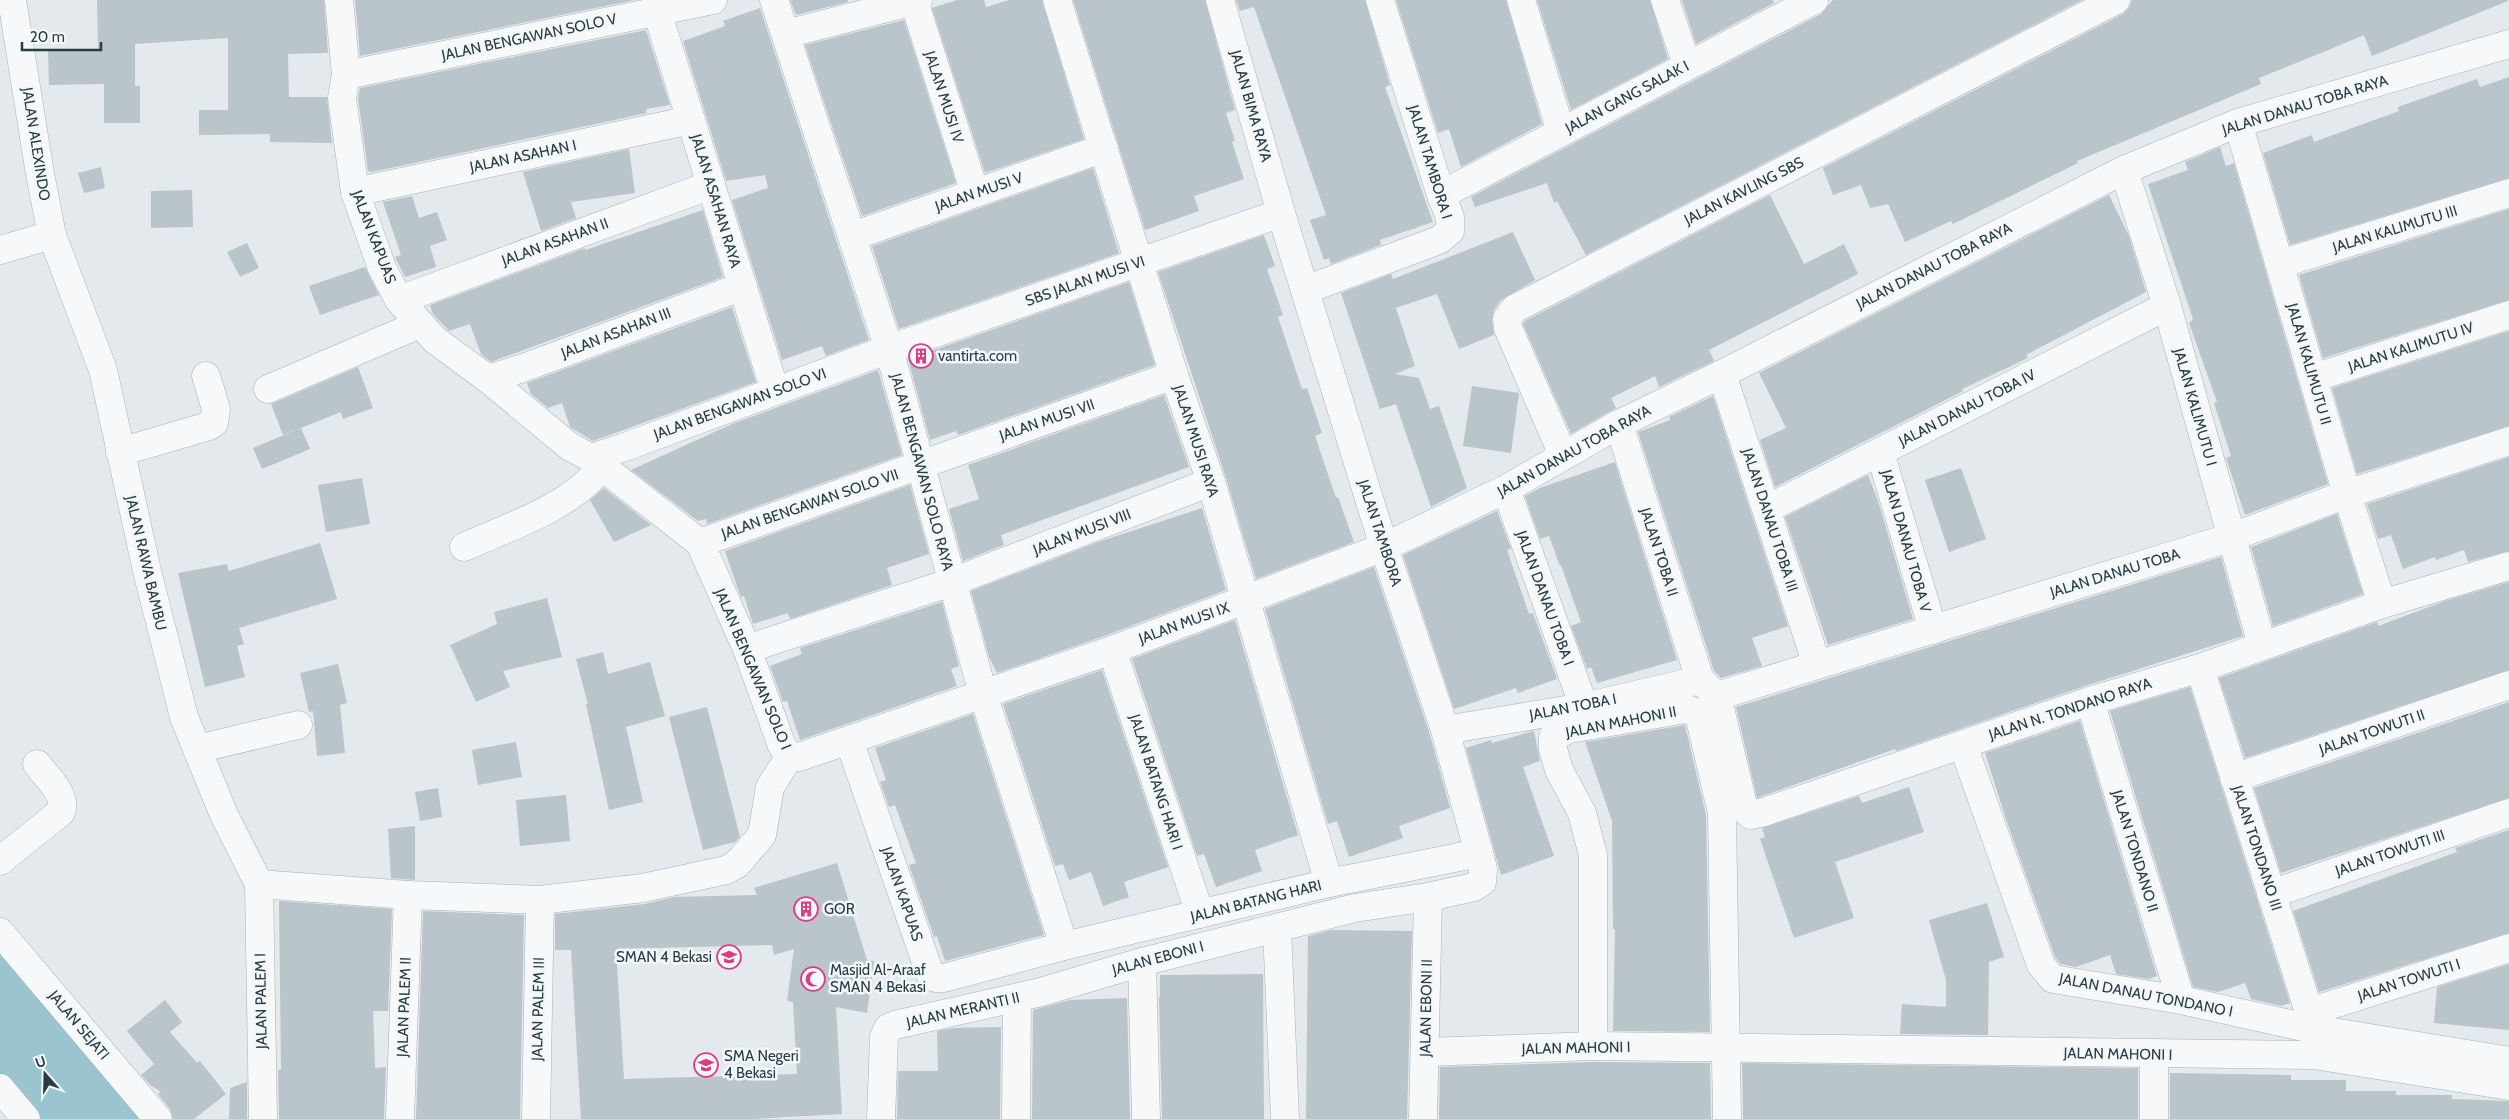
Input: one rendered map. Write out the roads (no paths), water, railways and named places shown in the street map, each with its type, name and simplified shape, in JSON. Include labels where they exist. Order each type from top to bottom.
[{"type":"street","name":"JALAN ALEXINDO","points":[[12,0],[40,174],[52,235]]},
{"type":"street","name":"JALAN KAPUAS","points":[[340,0],[346,75],[342,98],[355,192],[382,268],[399,300],[435,340],[488,379],[569,446],[596,462]]},
{"type":"street","name":"JALAN BENGAWAN SOLO V","points":[[346,75],[713,0]]},
{"type":"street","name":"JALAN BENGAWAN SOLO RAYA","points":[[774,0],[889,349],[982,694],[1064,946]]},
{"type":"street","name":"JALAN MUSI RAYA","points":[[1057,0],[1174,375],[1211,482],[1329,883]]},
{"type":"street","name":"JALAN BIMA RAYA","points":[[1220,0],[1281,213]]},
{"type":"street","name":"JALAN TAMBORA I","points":[[1305,290],[1439,240],[1450,231],[1450,217],[1440,195],[1380,0]]},
{"type":"street","points":[[1521,0],[1561,132]]},
{"type":"street","points":[[1665,0],[1687,65]]},
{"type":"street","name":"JALAN KAVLING SBS","points":[[1563,454],[1508,328],[1507,319],[1514,309],[2116,0]]},
{"type":"street","points":[[786,34],[916,1]]},
{"type":"street","name":"JALAN MUSI IV","points":[[916,1],[975,193]]},
{"type":"street","name":"JALAN GANG SALAK I","points":[[1440,195],[1687,65],[1800,3]]},
{"type":"street","name":"JALAN ASAHAN RAYA","points":[[657,11],[775,391]]},
{"type":"street","name":"JALAN DANAU TOBA RAYA","points":[[1384,547],[1506,489],[1563,454],[1618,424],[1722,374],[2124,170],[2238,123],[2509,44]]},
{"type":"street","name":"JALAN ASAHAN I","points":[[355,192],[690,120]]},
{"type":"street","name":"JALAN KALIMUTU II","points":[[2238,123],[2347,494],[2382,604]]},
{"type":"street","name":"JALAN MUSI V","points":[[853,236],[1104,148]]},
{"type":"street","name":"JALAN KALIMUTU I","points":[[2124,170],[2166,306],[2262,645]]},
{"type":"street","name":"JALAN ASAHAN II","points":[[399,300],[711,185]]},
{"type":"street","name":"JALAN KALIMUTU III","points":[[2280,264],[2509,193]]},
{"type":"street","name":"SBS JALAN MUSI VI","points":[[889,349],[1281,213]]},
{"type":"street","name":"JALAN TAMBORA","points":[[1281,213],[1384,547],[1444,730],[1479,853]]},
{"type":"street","points":[[0,250],[52,235]]},
{"type":"street","name":"JALAN RAWA BAMBU","points":[[52,235],[100,362],[174,681],[197,749],[224,815],[259,884]]},
{"type":"street","name":"JALAN ASAHAN III","points":[[488,379],[523,368],[743,286]]},
{"type":"street","name":"JALAN DANAU TOBA IV","points":[[1767,509],[2166,306]]},
{"type":"street","name":"JALAN KALIMUTU IV","points":[[2313,378],[2509,315]]},
{"type":"street","points":[[268,388],[420,324]]},
{"type":"street","name":"JALAN BENGAWAN SOLO VI","points":[[596,462],[622,448],[889,349]]},
{"type":"street","name":"JALAN DANAU TOBA III","points":[[1722,374],[1817,665]]},
{"type":"street","name":"JALAN MUSI VII","points":[[920,465],[1174,375]]},
{"type":"street","points":[[120,452],[214,423],[216,409],[206,376]]},
{"type":"street","name":"JALAN TOBA II","points":[[1618,424],[1709,688]]},
{"type":"street","name":"JALAN DANAU TOBA","points":[[1709,688],[1817,665],[1933,630],[2232,537],[2347,494],[2509,441]]},
{"type":"street","name":"JALAN DANAU TOBA V","points":[[1880,452],[1933,630]]},
{"type":"street","points":[[464,547],[579,492],[596,462]]},
{"type":"street","name":"JALAN BENGAWAN SOLO I","points":[[596,462],[700,543],[747,649],[782,746],[790,756]]},
{"type":"street","name":"JALAN BENGAWAN SOLO VII","points":[[700,543],[920,465]]},
{"type":"street","name":"JALAN MUSI VIII","points":[[747,649],[952,582],[1211,482]]},
{"type":"street","name":"JALAN DANAU TOBA I","points":[[1506,489],[1584,707]]},
{"type":"street","name":"JALAN MUSI IX","points":[[790,756],[800,757],[1112,650],[1384,547]]},
{"type":"street","name":"JALAN N. TONDANO RAYA","points":[[1709,688],[1744,809],[1751,815],[2090,701],[2200,668],[2382,604],[2509,566]]},
{"type":"street","name":"JALAN BATANG HARI I","points":[[1112,650],[1200,914]]},
{"type":"street","name":"JALAN TONDANO III","points":[[2200,668],[2271,894],[2308,1020]]},
{"type":"street","name":"JALAN TOWUTI II","points":[[2234,778],[2509,685]]},
{"type":"street","name":"JALAN TOBA I","points":[[1444,730],[1709,688]]},
{"type":"street","name":"JALAN TONDANO II","points":[[2090,701],[2181,1000]]},
{"type":"street","name":"JALAN MAHONI II","points":[[1593,1046],[1593,854],[1582,813],[1559,770],[1553,749],[1553,737],[1569,729],[1686,709],[1694,712],[1700,720],[1722,813],[1725,1049]]},
{"type":"street","points":[[197,749],[298,725]]},
{"type":"street","name":"JALAN KAPUAS","points":[[849,740],[930,974],[935,978],[1033,978]]},
{"type":"street","name":"JALAN DANAU TONDANO I","points":[[1963,745],[2041,964],[2053,979],[2308,1020],[2509,1061]]},
{"type":"street","points":[[259,884],[408,895],[540,900],[642,888],[726,870],[737,864],[762,835],[766,821],[770,787],[790,756]]},
{"type":"street","points":[[0,861],[61,812],[64,807],[61,796],[37,764]]},
{"type":"street","name":"JALAN TOWUTI III","points":[[2271,894],[2509,813]]},
{"type":"street","points":[[1428,897],[1480,884],[1483,876],[1479,853]]},
{"type":"street","name":"JALAN BATANG HARI","points":[[1033,978],[1064,946],[1329,883],[1479,853]]},
{"type":"street","name":"JALAN PALEM I","points":[[259,884],[263,1119]]},
{"type":"street","name":"JALAN PALEM II","points":[[400,1119],[408,895]]},
{"type":"street","name":"JALAN EBONI I","points":[[1033,978],[1142,962],[1355,908],[1428,897]]},
{"type":"street","name":"JALAN EBONI II","points":[[1423,1119],[1428,897]]},
{"type":"street","name":"JALAN PALEM III","points":[[536,1119],[540,900]]},
{"type":"street","points":[[1277,928],[1285,1119]]},
{"type":"street","name":"JALAN SEJATI","points":[[0,932],[158,1119]]},
{"type":"street","name":"JALAN TOWUTI I","points":[[2308,1020],[2509,948]]},
{"type":"street","points":[[1142,962],[1146,1119]]},
{"type":"street","points":[[1016,1119],[1033,978]]},
{"type":"street","name":"JALAN MERANTI II","points":[[881,1119],[884,1037],[888,1028],[1033,978]]},
{"type":"street","name":"JALAN MAHONI I","points":[[1426,1052],[1593,1046],[2314,1055],[2509,1086]]},
{"type":"street","points":[[1725,1049],[1727,1119]]},
{"type":"street","points":[[2154,1054],[2154,1119]]},
{"type":"street","points":[[0,1088],[26,1119]]},
{"type":"water","points":[[0,929],[159,1119],[26,1119],[0,1088]]},
{"type":"place","name":"vantirta.com","points":[[921,356]]},
{"type":"place","name":"GOR","points":[[806,909]]},
{"type":"place","name":"SMAN 4 Bekasi","points":[[729,957]]},
{"type":"place","name":"Masjid Al-Araaf SMAN 4 Bekasi","points":[[813,979]]},
{"type":"place","name":"SMA Negeri 4 Bekasi","points":[[706,1065]]}]
